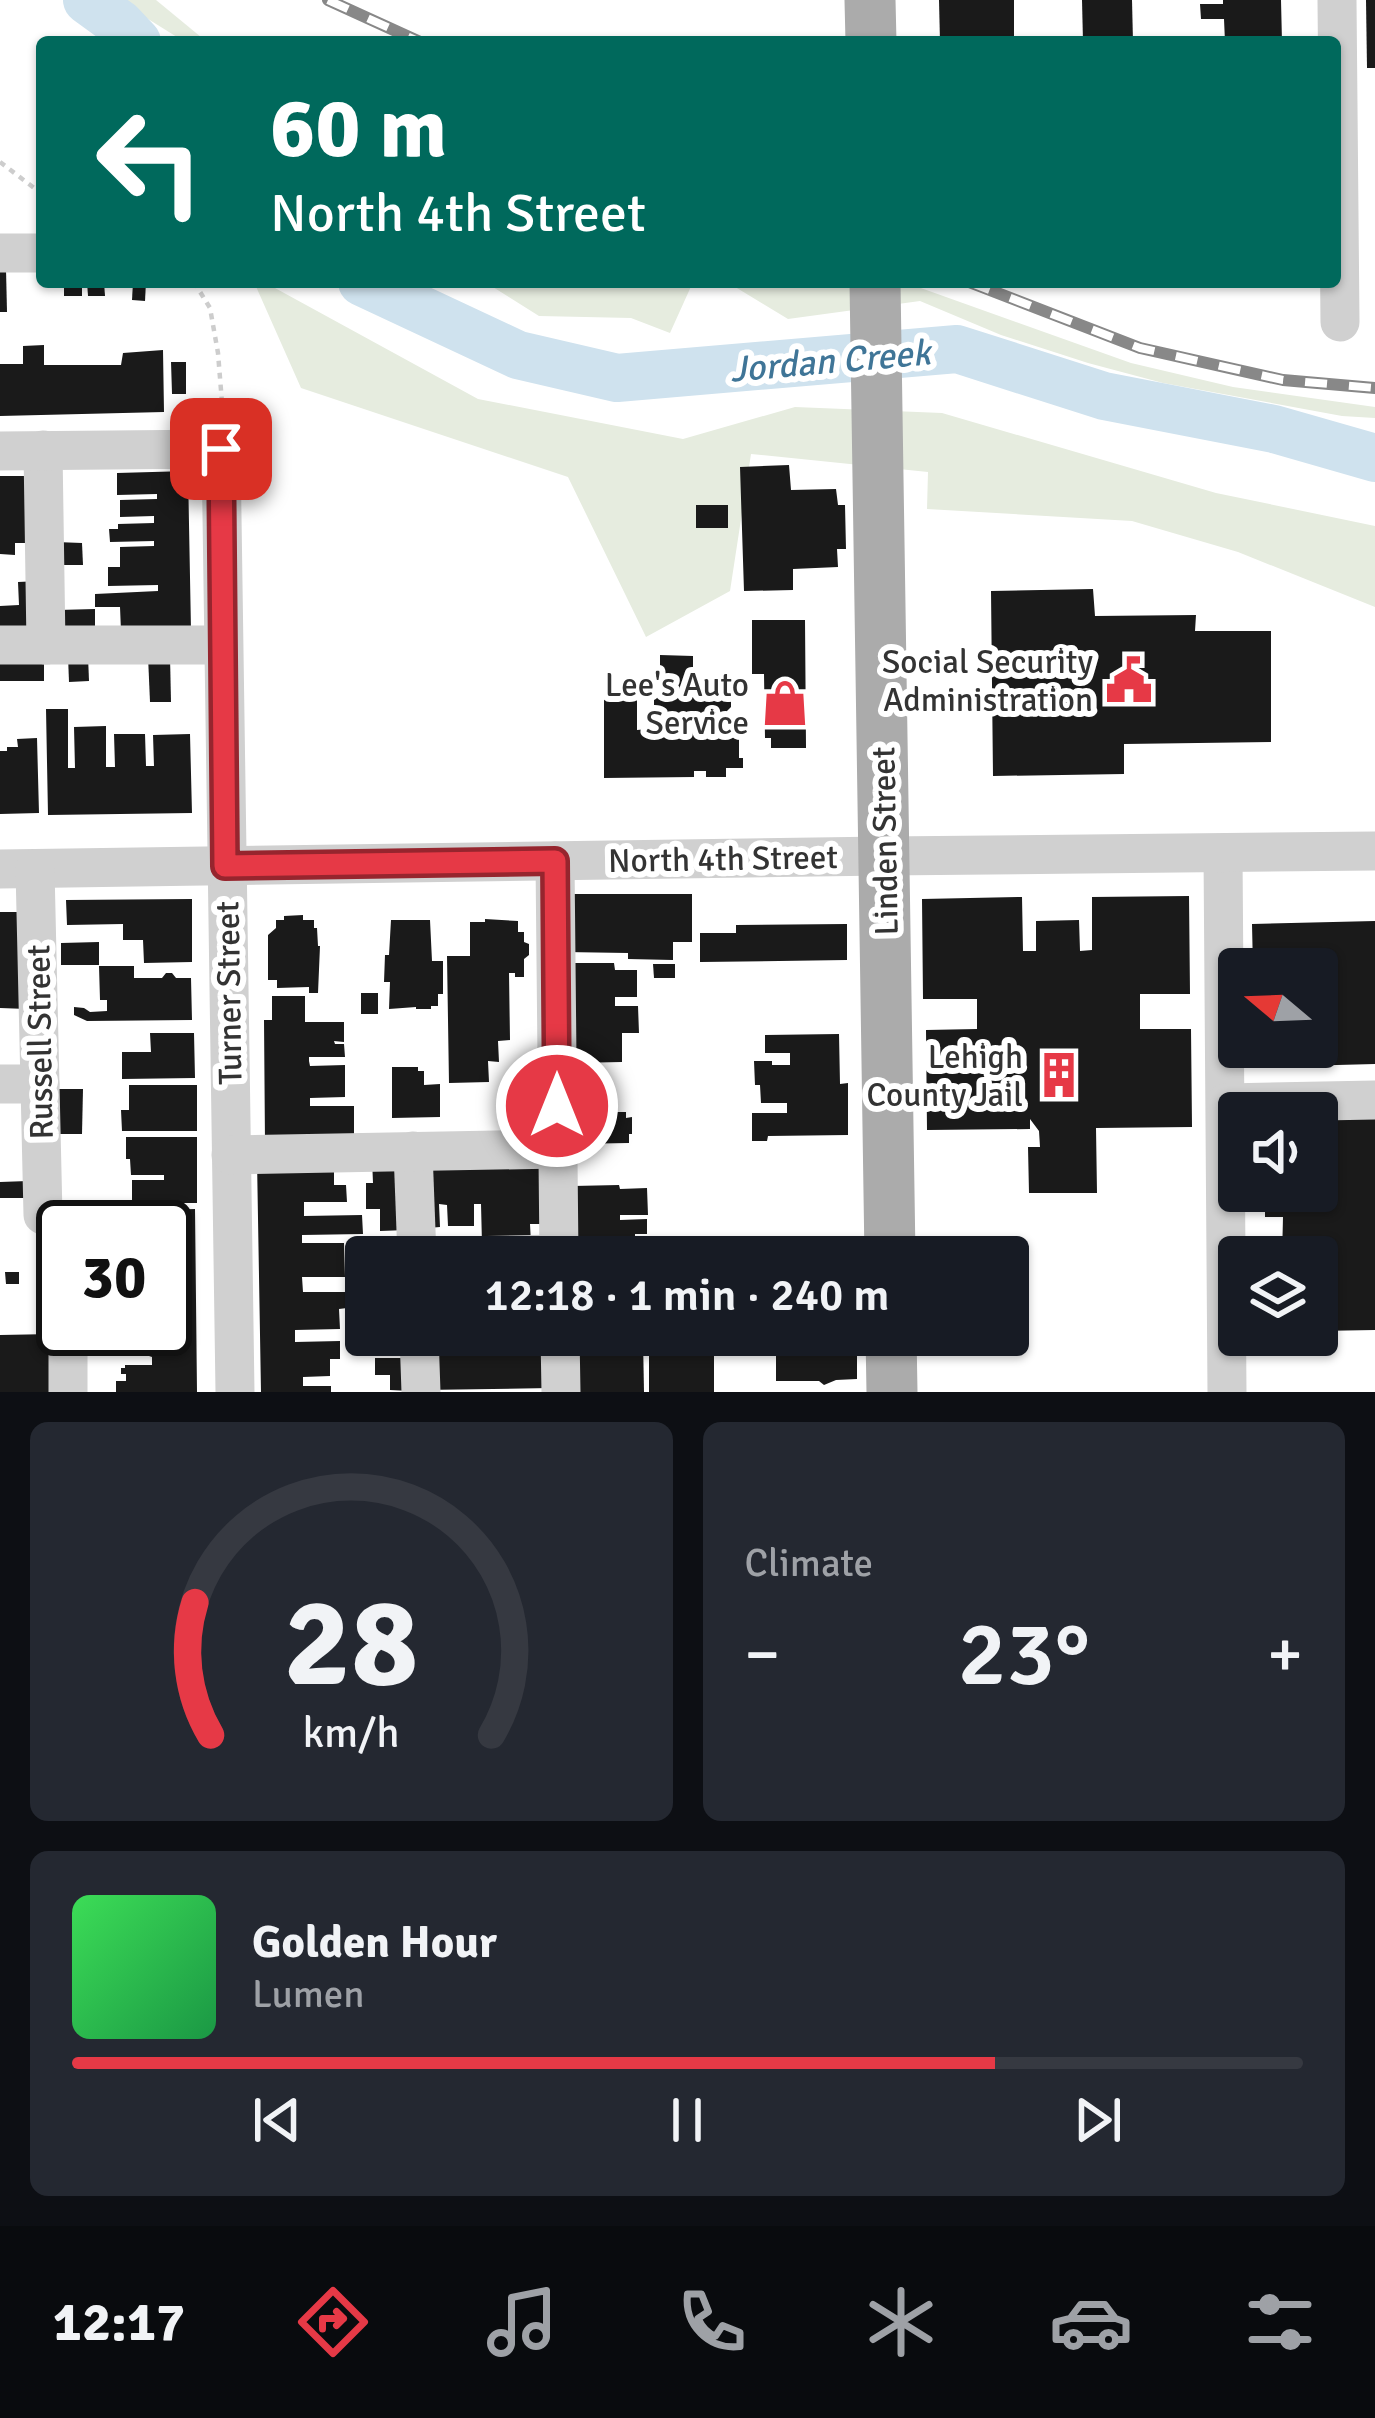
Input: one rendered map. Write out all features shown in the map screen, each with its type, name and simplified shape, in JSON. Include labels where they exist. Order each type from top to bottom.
[{"type":"main road","points":[[870,0],[871,36]]},
{"type":"main road","name":"Linden Street","points":[[875,288],[890,1236]]},
{"type":"main road","points":[[892,1356],[892,1392]]},
{"type":"street","points":[[1337,0],[1337,36]]},
{"type":"street","points":[[0,253],[36,253]]},
{"type":"street","points":[[1340,288],[1340,322]]},
{"type":"street","points":[[0,452],[221,449]]},
{"type":"street","name":"Turner Street","points":[[221,449],[235,1392]]},
{"type":"street","points":[[43,451],[46,644]]},
{"type":"street","points":[[0,646],[222,645]]},
{"type":"street","name":"North 4th Street","points":[[18,869],[1375,851]]},
{"type":"street","points":[[1223,853],[1226,1092]]},
{"type":"street","points":[[555,861],[559,1236]]},
{"type":"street","name":"Russell Street","points":[[18,869],[40,1084],[43,1200]]},
{"type":"street","points":[[0,1084],[40,1084]]},
{"type":"street","points":[[1338,1100],[1375,1100]]},
{"type":"street","points":[[231,1155],[557,1149]]},
{"type":"street","points":[[413,1151],[416,1236]]},
{"type":"street","points":[[1226,1212],[1227,1392]]},
{"type":"street","points":[[68,1356],[68,1392]]},
{"type":"street","points":[[420,1356],[421,1392]]},
{"type":"street","points":[[560,1356],[561,1392]]},
{"type":"path","points":[[0,162],[36,189]]},
{"type":"path","points":[[198,288],[210,308],[218,353],[221,449]]},
{"type":"shaded area","points":[[123,0],[156,0],[200,36],[175,36]]},
{"type":"shaded area","points":[[257,288],[275,288],[478,399],[683,439],[795,407],[942,413],[1216,493],[1375,526],[1375,607],[1238,552],[1132,521],[927,509],[928,472],[751,454],[730,591],[646,637],[568,477],[301,388]]},
{"type":"shaded area","points":[[495,288],[690,288],[670,333],[631,318],[539,316]]},
{"type":"shaded area","points":[[737,288],[921,288],[1131,363],[1233,387],[1375,407],[1375,418],[1163,383],[1001,335],[920,301],[788,319]]},
{"type":"building","points":[[939,0],[1014,0],[1014,36],[940,36]]},
{"type":"building","points":[[1082,0],[1132,0],[1133,36],[1083,36]]},
{"type":"building","points":[[1223,0],[1281,0],[1282,36],[1225,36],[1224,19],[1201,19],[1200,4],[1223,4]]},
{"type":"building","points":[[1366,0],[1375,0],[1375,68],[1367,68]]},
{"type":"building","points":[[0,269],[6,269],[7,312],[0,312]]},
{"type":"building","points":[[64,288],[82,288],[82,296],[64,296]]},
{"type":"building","points":[[87,288],[104,288],[105,296],[88,296]]},
{"type":"building","points":[[133,288],[146,288],[145,301],[132,300]]},
{"type":"building","points":[[44,345],[44,365],[121,365],[123,353],[163,350],[164,412],[0,416],[0,364],[23,364],[23,346]]},
{"type":"building","points":[[171,362],[186,362],[186,394],[172,394]]},
{"type":"building","points":[[789,465],[791,490],[836,489],[838,505],[845,505],[846,549],[837,549],[838,567],[793,569],[793,590],[744,591],[740,467]]},
{"type":"building","points":[[188,471],[191,630],[121,631],[120,607],[95,607],[95,594],[158,591],[158,585],[108,586],[108,567],[120,567],[120,547],[154,546],[154,541],[110,542],[109,529],[118,529],[118,524],[154,523],[154,516],[120,517],[120,500],[157,499],[157,494],[117,495],[117,473]]},
{"type":"building","points":[[0,476],[39,476],[39,543],[15,543],[15,555],[0,554]]},
{"type":"building","points":[[696,505],[728,505],[728,528],[696,528]]},
{"type":"building","points":[[56,542],[82,543],[83,565],[56,565]]},
{"type":"building","points":[[40,581],[41,629],[0,630],[0,606],[19,605],[18,582]]},
{"type":"building","points":[[1093,589],[1095,616],[1196,615],[1195,631],[1271,631],[1271,742],[1124,744],[1124,774],[993,776],[991,591]]},
{"type":"building","points":[[95,609],[95,633],[58,634],[58,610]]},
{"type":"building","name":"Lee's Auto Service","points":[[752,620],[805,620],[806,748],[771,748],[771,738],[765,738],[764,674],[752,674]]},
{"type":"building","points":[[660,655],[693,656],[693,686],[727,686],[731,707],[727,729],[739,734],[743,768],[726,768],[726,777],[706,777],[706,771],[694,771],[694,777],[604,778],[604,698],[637,698],[637,730],[648,729]]},
{"type":"building","points":[[68,656],[88,656],[89,681],[69,682]]},
{"type":"building","points":[[148,656],[170,656],[171,702],[150,702]]},
{"type":"building","points":[[44,658],[44,681],[0,681],[0,659]]},
{"type":"building","points":[[46,709],[68,709],[68,768],[75,768],[74,727],[106,726],[106,767],[115,767],[114,734],[145,734],[146,766],[154,766],[153,735],[190,734],[192,813],[48,815]]},
{"type":"building","points":[[37,738],[39,813],[0,814],[0,751],[18,747],[17,739]]},
{"type":"building","points":[[564,894],[692,894],[692,942],[673,942],[673,960],[628,959],[628,953],[564,952]]},
{"type":"building","name":"Lehigh County Jail","points":[[1189,896],[1190,994],[1140,994],[1140,1029],[1191,1029],[1192,1127],[1096,1128],[1097,1193],[1029,1193],[1028,1147],[1040,1147],[1039,1131],[1030,1119],[1030,1129],[927,1130],[926,1030],[977,1029],[977,999],[923,999],[922,899],[1022,897],[1023,951],[1036,951],[1036,921],[1079,920],[1080,951],[1092,950],[1092,897]]},
{"type":"building","points":[[192,899],[192,962],[144,963],[143,940],[123,940],[123,924],[67,925],[66,900]]},
{"type":"building","points":[[0,912],[26,912],[27,1009],[0,1008]]},
{"type":"building","points":[[303,915],[303,920],[314,920],[317,928],[318,993],[309,993],[309,987],[277,988],[277,980],[268,980],[268,935],[276,928],[276,920]]},
{"type":"building","points":[[391,920],[430,920],[432,961],[443,961],[443,994],[438,994],[438,1006],[389,1009],[390,982],[384,982]]},
{"type":"building","points":[[518,921],[529,955],[524,959],[524,977],[509,973],[510,1040],[498,1041],[499,1062],[488,1061],[489,1082],[449,1083],[447,956],[470,956],[470,922]]},
{"type":"building","points":[[1375,921],[1375,1064],[1338,1065],[1338,948],[1253,948],[1252,924]]},
{"type":"building","points":[[847,924],[847,960],[700,962],[700,933],[736,933],[736,925]]},
{"type":"building","points":[[99,942],[99,965],[61,965],[61,943]]},
{"type":"building","points":[[571,963],[614,963],[615,970],[637,970],[637,997],[615,997],[615,1006],[638,1006],[639,1033],[622,1033],[622,1062],[572,1063]]},
{"type":"building","points":[[653,964],[675,964],[675,978],[654,978]]},
{"type":"building","points":[[99,966],[134,966],[134,978],[162,978],[172,973],[176,978],[191,978],[192,1020],[87,1021],[74,1015],[74,1007],[107,1011],[107,1000],[100,1000]]},
{"type":"building","points":[[361,993],[378,993],[378,1014],[361,1014]]},
{"type":"building","points":[[272,996],[305,996],[305,1022],[344,1022],[344,1042],[334,1041],[344,1044],[345,1057],[309,1057],[309,1061],[310,1066],[345,1065],[345,1097],[310,1098],[310,1106],[354,1106],[354,1143],[265,1144],[264,1020],[272,1020]]},
{"type":"building","points":[[150,1033],[194,1033],[195,1078],[122,1079],[122,1052],[151,1052]]},
{"type":"building","points":[[839,1034],[840,1084],[848,1083],[848,1135],[768,1136],[767,1141],[752,1141],[752,1113],[787,1113],[787,1103],[761,1103],[760,1085],[755,1085],[754,1061],[790,1065],[790,1053],[765,1053],[765,1035]]},
{"type":"building","points":[[392,1067],[418,1067],[424,1071],[424,1085],[440,1084],[440,1117],[392,1118]]},
{"type":"building","points":[[129,1085],[197,1085],[197,1131],[122,1131],[121,1110],[129,1110]]},
{"type":"building","points":[[50,1089],[83,1089],[82,1134],[49,1134]]},
{"type":"building","points":[[595,1108],[596,1112],[626,1112],[626,1118],[632,1117],[629,1143],[570,1144],[569,1109]]},
{"type":"building","points":[[1375,1118],[1375,1330],[1338,1331],[1338,1236],[1283,1236],[1283,1217],[1265,1217],[1265,1212],[1338,1212],[1338,1119]]},
{"type":"building","points":[[126,1137],[197,1137],[197,1203],[132,1200],[132,1180],[164,1180],[164,1175],[131,1175],[130,1159],[126,1159]]},
{"type":"building","points":[[411,1158],[407,1230],[380,1231],[380,1209],[366,1209],[366,1183],[373,1183],[372,1159]]},
{"type":"building","points":[[334,1159],[334,1185],[346,1185],[347,1202],[304,1202],[304,1216],[362,1215],[363,1234],[302,1235],[302,1243],[344,1243],[345,1277],[302,1277],[303,1292],[345,1292],[345,1308],[339,1309],[340,1329],[295,1330],[295,1342],[340,1341],[340,1359],[330,1359],[330,1376],[303,1377],[303,1386],[331,1386],[331,1392],[261,1392],[257,1160]]},
{"type":"building","points":[[546,1159],[547,1224],[530,1224],[531,1236],[482,1236],[481,1204],[474,1204],[474,1226],[448,1226],[447,1205],[439,1204],[440,1227],[428,1228],[423,1161]]},
{"type":"building","points":[[28,1181],[28,1198],[0,1198],[0,1182]]},
{"type":"building","points":[[573,1186],[647,1188],[648,1215],[620,1215],[620,1220],[647,1219],[647,1234],[574,1236]]},
{"type":"building","points":[[192,1209],[197,1392],[116,1392],[116,1381],[126,1381],[126,1374],[121,1374],[125,1365],[152,1365],[149,1356],[192,1356]]},
{"type":"building","points":[[5,1272],[19,1272],[19,1284],[6,1284]]},
{"type":"building","points":[[36,1334],[36,1356],[56,1356],[61,1392],[0,1392],[0,1335]]},
{"type":"building","points":[[426,1356],[546,1356],[551,1388],[423,1390]]},
{"type":"building","points":[[573,1356],[643,1356],[644,1392],[573,1392]]},
{"type":"building","points":[[649,1356],[714,1356],[714,1392],[649,1392]]},
{"type":"building","points":[[776,1356],[857,1356],[857,1379],[824,1385],[776,1381]]},
{"type":"building","points":[[375,1358],[410,1358],[410,1391],[390,1390],[390,1375],[375,1375]]},
{"type":"waterway","name":"Jordan Creek","points":[[87,0],[131,36]]},
{"type":"waterway","name":"Jordan Creek","points":[[375,288],[518,355],[617,378],[957,349],[1104,396],[1274,429],[1375,458]]},
{"type":"railway","points":[[328,0],[407,36]]},
{"type":"railway","points":[[985,288],[1140,348],[1283,380],[1375,388]]},
{"type":"place","name":"Social Security Administration","points":[[1129,680]]},
{"type":"place","name":"Lee's Auto Service","points":[[785,703]]},
{"type":"place","name":"Lehigh County Jail","points":[[1059,1075]]},
{"type":"route","points":[[221,449],[225,866],[555,861],[557,1106]]}]
